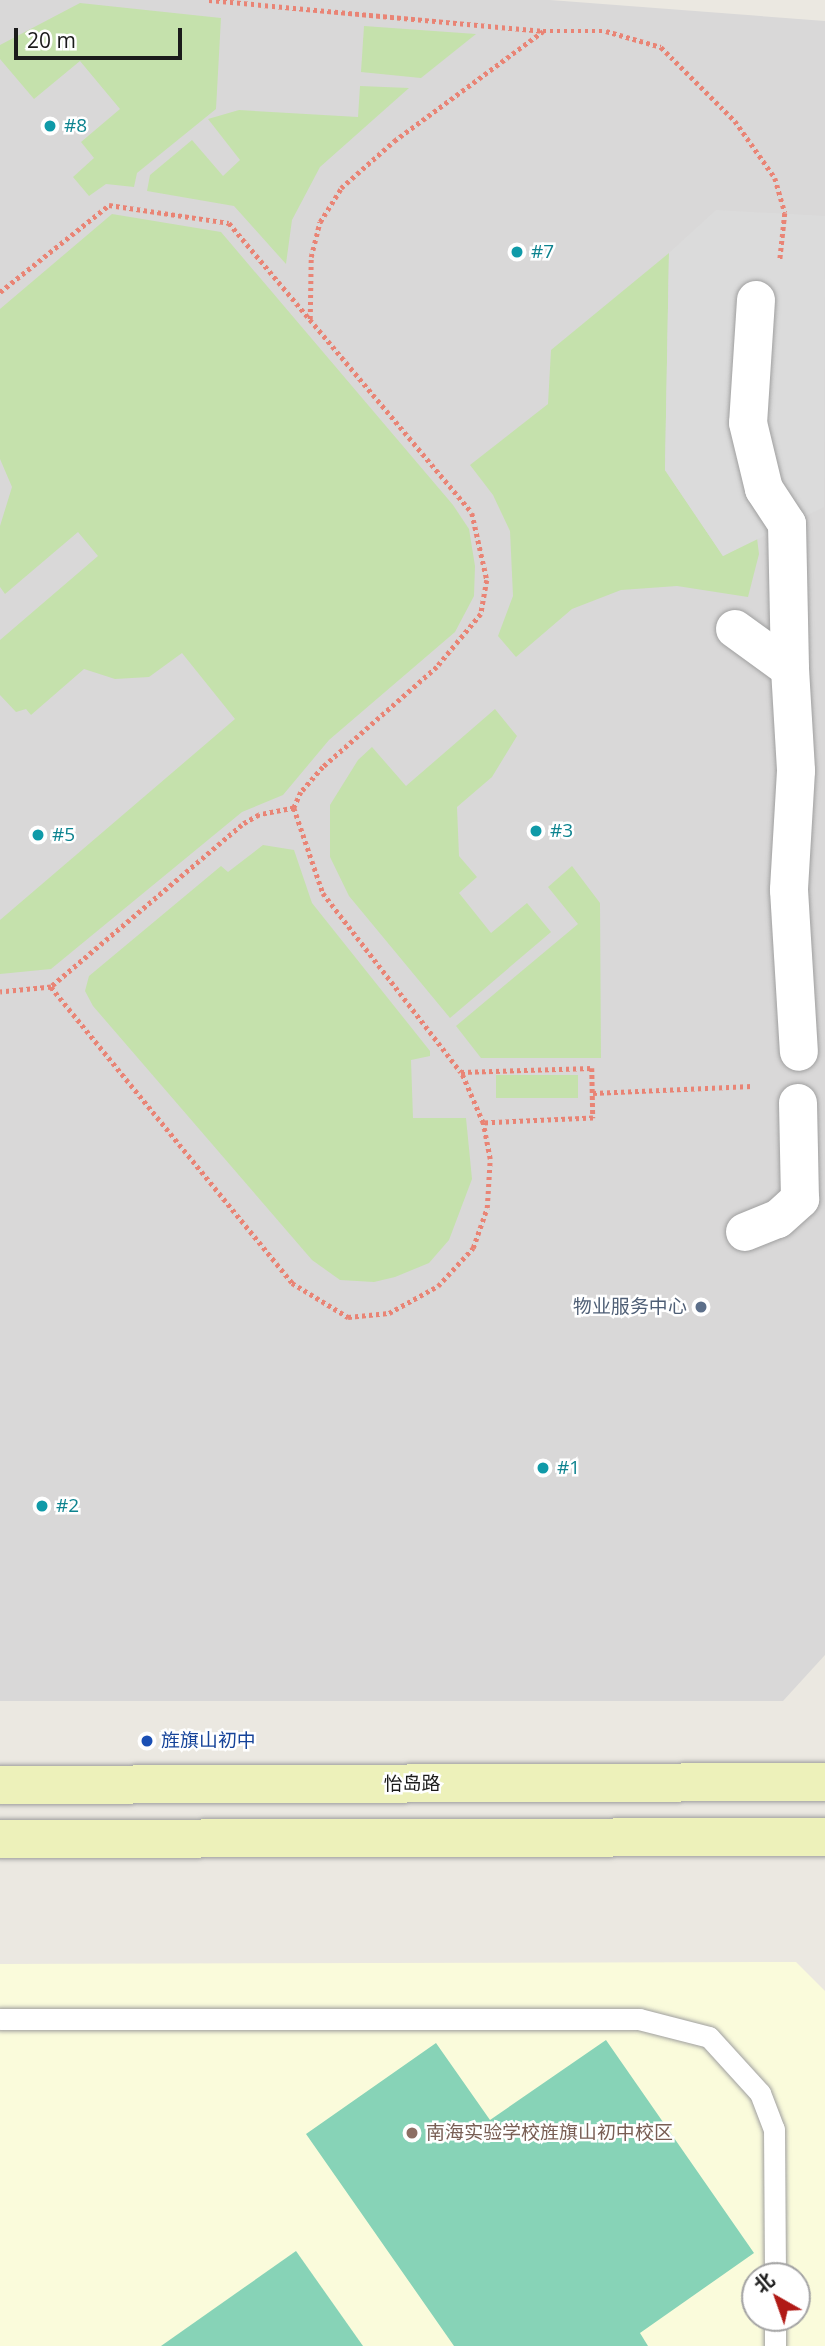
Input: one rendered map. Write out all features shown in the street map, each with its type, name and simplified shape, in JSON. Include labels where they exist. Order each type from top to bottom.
[{"type":"street","points":[[745,1231],[778,1219],[800,1199],[809,1079],[789,890],[796,771],[790,669],[788,524],[764,488],[748,423],[756,300]]},
{"type":"street","points":[[735,629],[790,669]]},
{"type":"street","name":"怡岛路","points":[[0,1785],[825,1782]]},
{"type":"street","points":[[0,1839],[825,1837]]},
{"type":"lane","points":[[0,2019],[639,2019],[698,2034],[709,2038],[738,2064],[760,2093],[774,2129],[775,2262]]},
{"type":"path","points":[[209,0],[542,31],[606,32],[661,47],[735,121],[775,178],[785,213],[778,278],[756,300]]},
{"type":"path","points":[[310,320],[311,257],[320,222],[341,188],[394,141],[542,31]]},
{"type":"path","points":[[0,292],[109,205],[229,223],[472,513],[487,580],[481,614],[438,667],[323,767],[301,792],[294,808],[323,892],[461,1072],[483,1123],[490,1159],[487,1208],[473,1248],[438,1286],[399,1308],[389,1313],[348,1318],[292,1283],[51,987]]},
{"type":"path","points":[[0,992],[51,987],[242,825],[259,815],[294,808]]},
{"type":"path","points":[[461,1072],[592,1068],[593,1118],[483,1123]]},
{"type":"path","points":[[593,1093],[809,1079]]},
{"type":"shaded area","points":[[0,0],[550,0],[825,21],[825,1655],[783,1701],[0,1701]]},
{"type":"shaded area","points":[[716,210],[825,216],[824,507],[723,556],[665,470],[669,253]]},
{"type":"shaded area","name":"南海实验学校旌旗山初中校区","points":[[796,1962],[825,1991],[825,2346],[0,2346],[0,1964]]},
{"type":"green space","points":[[80,3],[221,18],[216,109],[137,173],[134,187],[106,184],[89,196],[73,177],[94,158],[81,142],[120,109],[80,61],[34,99],[0,59],[0,45]]},
{"type":"green space","points":[[364,26],[476,34],[421,78],[361,72]]},
{"type":"green space","points":[[360,86],[409,88],[320,167],[292,220],[286,264],[234,206],[147,191],[150,175],[192,140],[223,176],[240,160],[208,119],[239,110],[358,117]]},
{"type":"green space","points":[[112,214],[221,232],[453,505],[469,529],[475,566],[474,596],[455,632],[329,740],[283,795],[242,812],[51,969],[0,974],[0,920],[235,719],[182,653],[149,677],[115,679],[84,669],[31,715],[26,709],[16,712],[0,695],[0,640],[98,556],[78,532],[5,594],[0,587],[0,526],[12,487],[0,459],[0,309]]},
{"type":"green space","points":[[669,253],[665,470],[723,556],[757,538],[759,554],[748,597],[677,586],[621,590],[572,609],[516,657],[498,636],[513,596],[510,531],[493,495],[470,465],[548,404],[551,350]]},
{"type":"green space","points":[[495,709],[517,736],[492,777],[457,807],[459,856],[477,877],[459,893],[491,933],[527,903],[551,932],[450,1018],[349,896],[330,857],[330,805],[358,760],[372,747],[406,786]]},
{"type":"green space","points":[[263,845],[294,850],[312,903],[430,1051],[430,1056],[411,1060],[413,1118],[466,1118],[472,1179],[449,1240],[429,1263],[395,1277],[374,1282],[340,1280],[312,1260],[93,1006],[85,991],[89,976],[221,866],[228,872]]},
{"type":"green space","points":[[572,866],[600,903],[601,1058],[481,1058],[456,1026],[578,924],[548,887]]},
{"type":"green space","points":[[496,1075],[578,1075],[578,1098],[496,1098]]},
{"type":"green space","points":[[606,2040],[754,2253],[640,2333],[648,2346],[454,2346],[306,2134],[436,2043],[490,2120]]},
{"type":"green space","points":[[296,2251],[363,2346],[161,2346]]},
{"type":"place","name":"#8","points":[[50,126]]},
{"type":"place","name":"#7","points":[[517,252]]},
{"type":"place","name":"#3","points":[[536,831]]},
{"type":"place","name":"#5","points":[[38,835]]},
{"type":"place","name":"物业服务中心","points":[[701,1307]]},
{"type":"place","name":"#1","points":[[543,1468]]},
{"type":"place","name":"#2","points":[[42,1506]]},
{"type":"place","name":"旌旗山初中","points":[[147,1741]]},
{"type":"place","name":"南海实验学校旌旗山初中校区","points":[[412,2133]]}]
